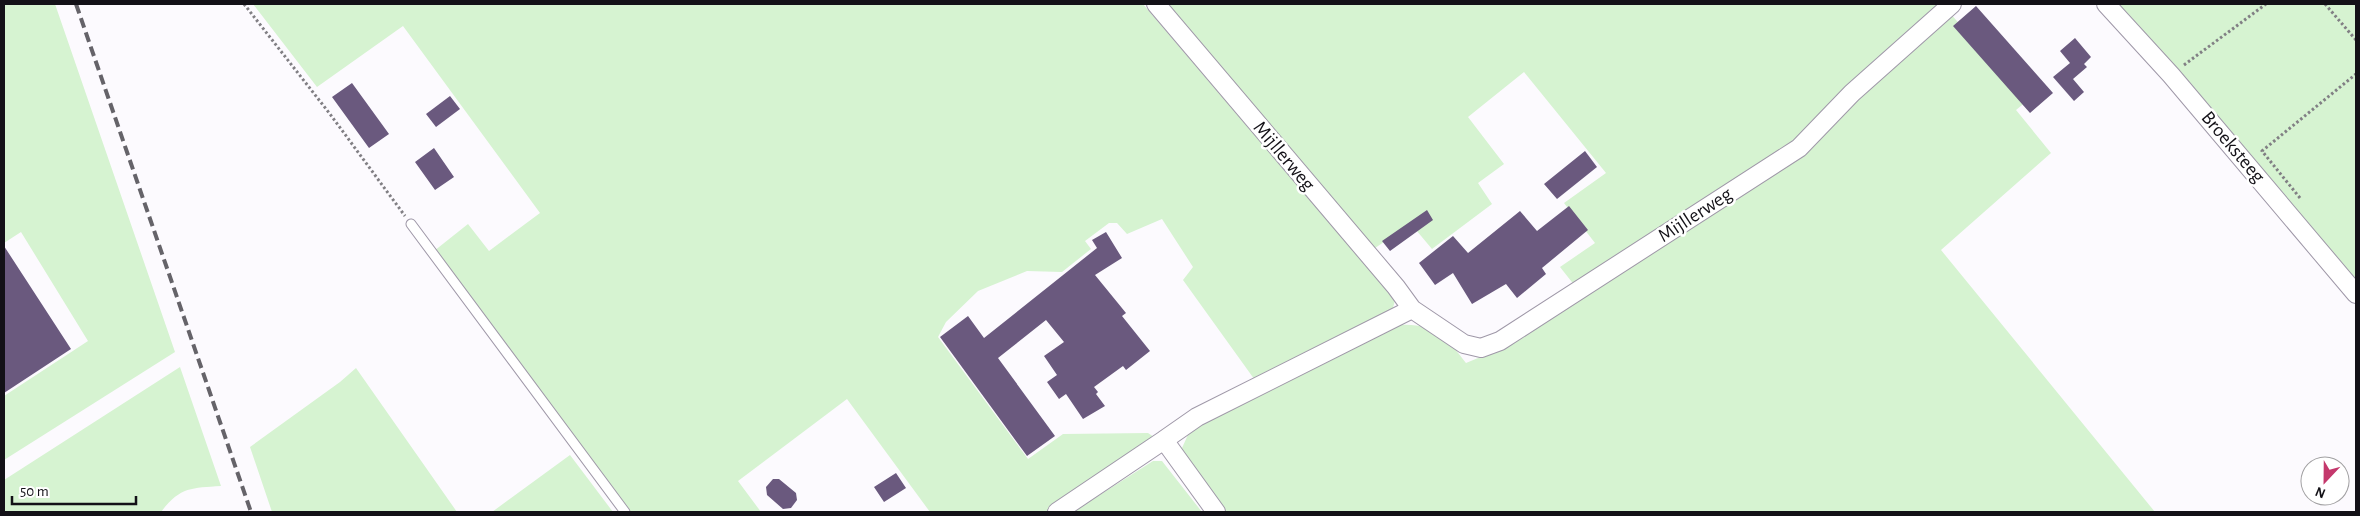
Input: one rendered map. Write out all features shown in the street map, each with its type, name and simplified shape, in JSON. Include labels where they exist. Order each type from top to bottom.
[{"type":"street","name":"Mijllerweg","points":[[1156,4],[1396,287],[1412,309],[1464,344],[1481,348],[1500,341],[1799,148],[1852,93],[1952,4]]},
{"type":"street","name":"Broeksteeg","points":[[2106,4],[2171,75],[2356,294]]},
{"type":"street","points":[[1057,512],[1197,416],[1412,309]]},
{"type":"street","points":[[1164,440],[1216,512]]},
{"type":"lane","points":[[410,224],[625,512]]},
{"type":"path","points":[[244,4],[330,114],[410,224]]},
{"type":"path","points":[[2171,75],[2266,4]]},
{"type":"path","points":[[2325,4],[2356,40]]},
{"type":"path","points":[[2303,203],[2262,151],[2356,74]]},
{"type":"green space","points":[[4,4],[55,4],[175,352],[4,460],[4,396],[88,341],[21,232],[4,243]]},
{"type":"green space","points":[[253,4],[1143,4],[1395,300],[1392,312],[1257,383],[1183,280],[1193,267],[1162,219],[1127,234],[1117,223],[1109,223],[1085,241],[1091,249],[1062,272],[1027,271],[978,291],[946,322],[938,337],[1028,459],[1063,434],[1148,433],[1157,439],[1049,512],[930,512],[847,399],[738,481],[761,512],[628,512],[434,251],[468,224],[489,251],[540,213],[403,26],[317,87]]},
{"type":"green space","points":[[1164,4],[1939,4],[1841,93],[1787,151],[1575,286],[1560,267],[1595,243],[1564,203],[1606,173],[1524,72],[1468,117],[1504,164],[1478,183],[1492,204],[1432,249],[1411,224],[1369,252]]},
{"type":"green space","points":[[2111,4],[2356,4],[2356,285]]},
{"type":"green space","points":[[1949,12],[2027,101],[2016,110],[2051,153],[1941,250],[2155,512],[1225,512],[1184,453],[1182,448],[1191,428],[1400,325],[1422,327],[1439,334],[1446,339],[1466,363],[1495,351],[1831,120]]},
{"type":"green space","points":[[180,367],[221,486],[202,487],[180,493],[161,512],[4,512],[4,480]]},
{"type":"green space","points":[[356,368],[457,512],[272,512],[250,447],[340,382]]},
{"type":"green space","points":[[570,455],[613,512],[492,512]]},
{"type":"green space","points":[[1153,461],[1162,461],[1202,512],[1073,512]]},
{"type":"building","points":[[1976,6],[2053,93],[2030,113],[1953,26]]},
{"type":"building","points":[[2075,38],[2091,57],[2084,64],[2087,67],[2073,79],[2084,92],[2074,101],[2053,77],[2070,63],[2060,51]]},
{"type":"building","points":[[352,83],[389,134],[369,148],[332,97]]},
{"type":"building","points":[[450,96],[460,109],[436,127],[426,114]]},
{"type":"building","points":[[434,148],[454,177],[435,190],[415,162]]},
{"type":"building","points":[[1585,151],[1597,167],[1557,199],[1544,184]]},
{"type":"building","points":[[1569,206],[1588,230],[1542,268],[1546,274],[1517,298],[1506,284],[1472,304],[1453,273],[1435,285],[1419,263],[1453,236],[1468,253],[1520,211],[1537,231]]},
{"type":"building","points":[[1427,210],[1433,220],[1390,251],[1382,241]]},
{"type":"building","points":[[1106,232],[1122,258],[1095,275],[1126,313],[1122,316],[1150,351],[1126,370],[1123,366],[1094,387],[1098,392],[1096,394],[1105,406],[1083,419],[1066,394],[1059,399],[1047,382],[1057,375],[1044,356],[1064,342],[1046,320],[998,358],[1055,436],[1027,456],[940,337],[968,316],[984,338],[1097,248],[1092,240]]},
{"type":"building","points":[[4,246],[71,349],[4,393]]},
{"type":"building","points":[[896,473],[906,488],[884,502],[874,487]]},
{"type":"building","points":[[773,479],[779,479],[796,493],[797,500],[791,508],[783,509],[767,495],[766,487]]},
{"type":"railway","points":[[76,4],[251,512]]}]
